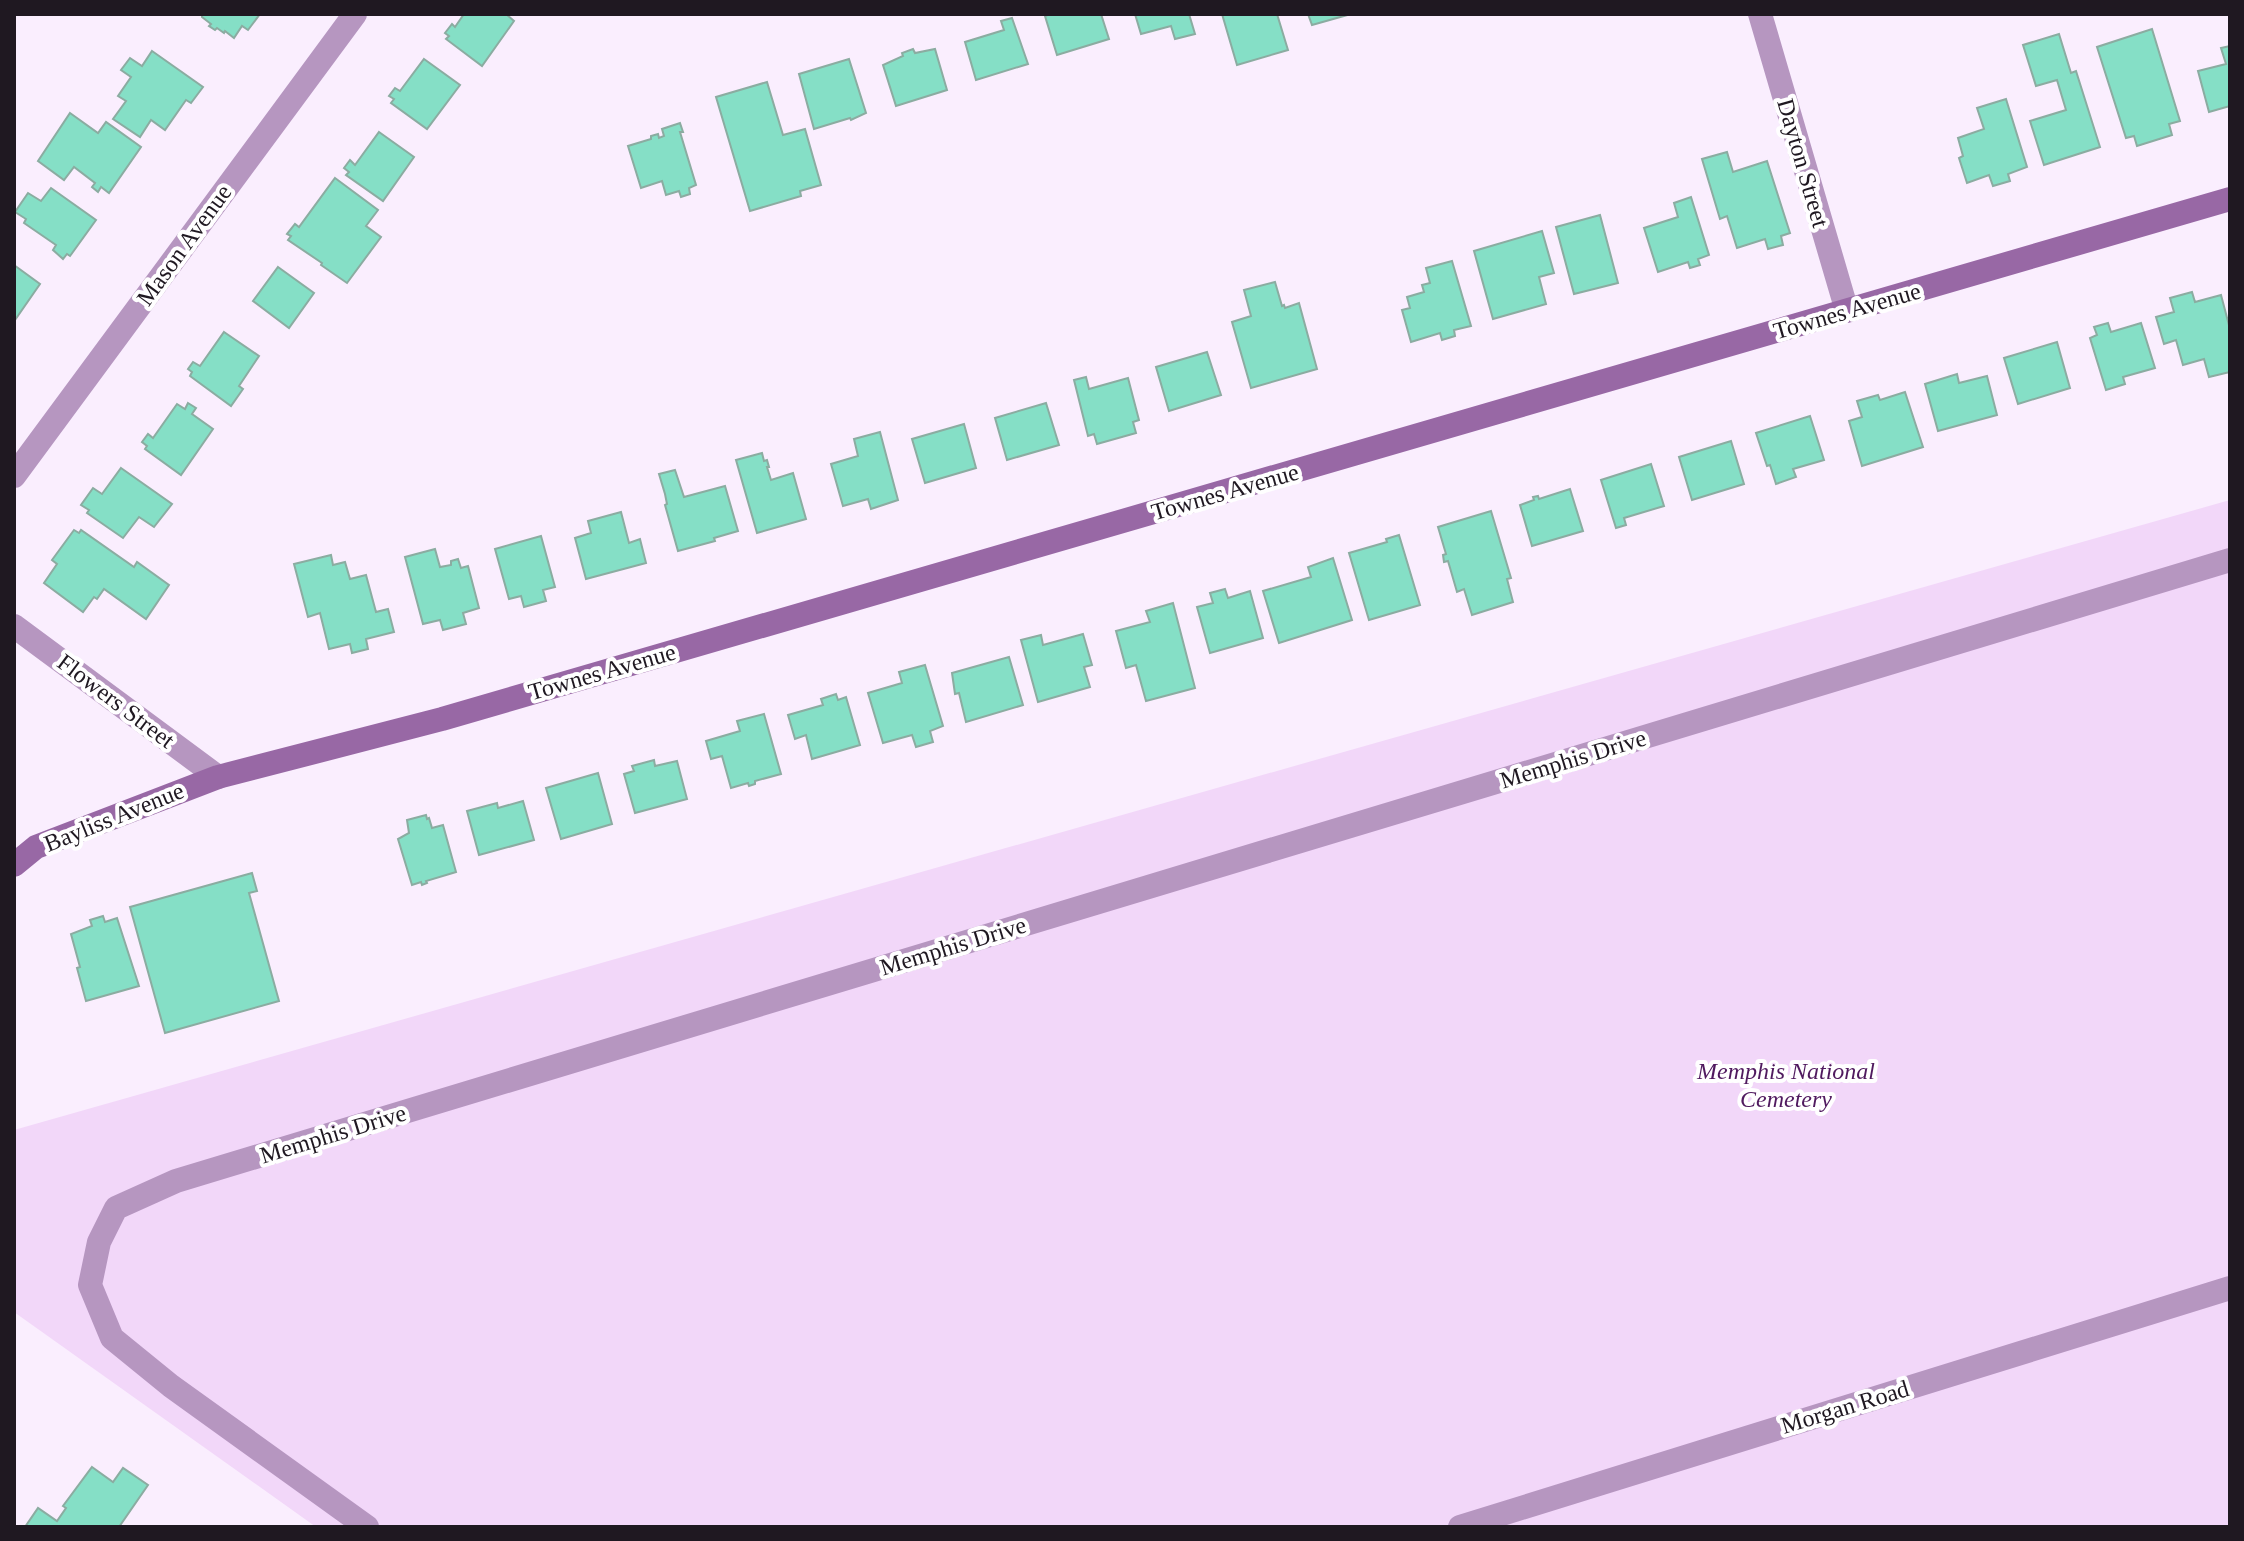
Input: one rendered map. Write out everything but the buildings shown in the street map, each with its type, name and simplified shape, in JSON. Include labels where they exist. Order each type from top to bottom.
[{"type":"street","name":"Mason Avenue","points":[[14,476],[355,14]]},
{"type":"street","name":"Dayton Street","points":[[1760,14],[1847,311]]},
{"type":"street","name":"Townes Avenue","points":[[218,777],[442,719],[2230,199]]},
{"type":"street","name":"Memphis Drive","points":[[367,1527],[171,1386],[112,1338],[90,1285],[99,1242],[116,1208],[176,1181],[2230,560]]},
{"type":"street","name":"Flowers Street","points":[[14,626],[218,777]]},
{"type":"street","name":"Bayliss Avenue","points":[[14,865],[36,847],[218,777]]},
{"type":"street","name":"Morgan Road","points":[[1460,1527],[2230,1288]]},
{"type":"green space","name":"Memphis National Cemetery","points":[[2230,500],[2230,1527],[316,1527],[14,1312],[14,1130]]}]
